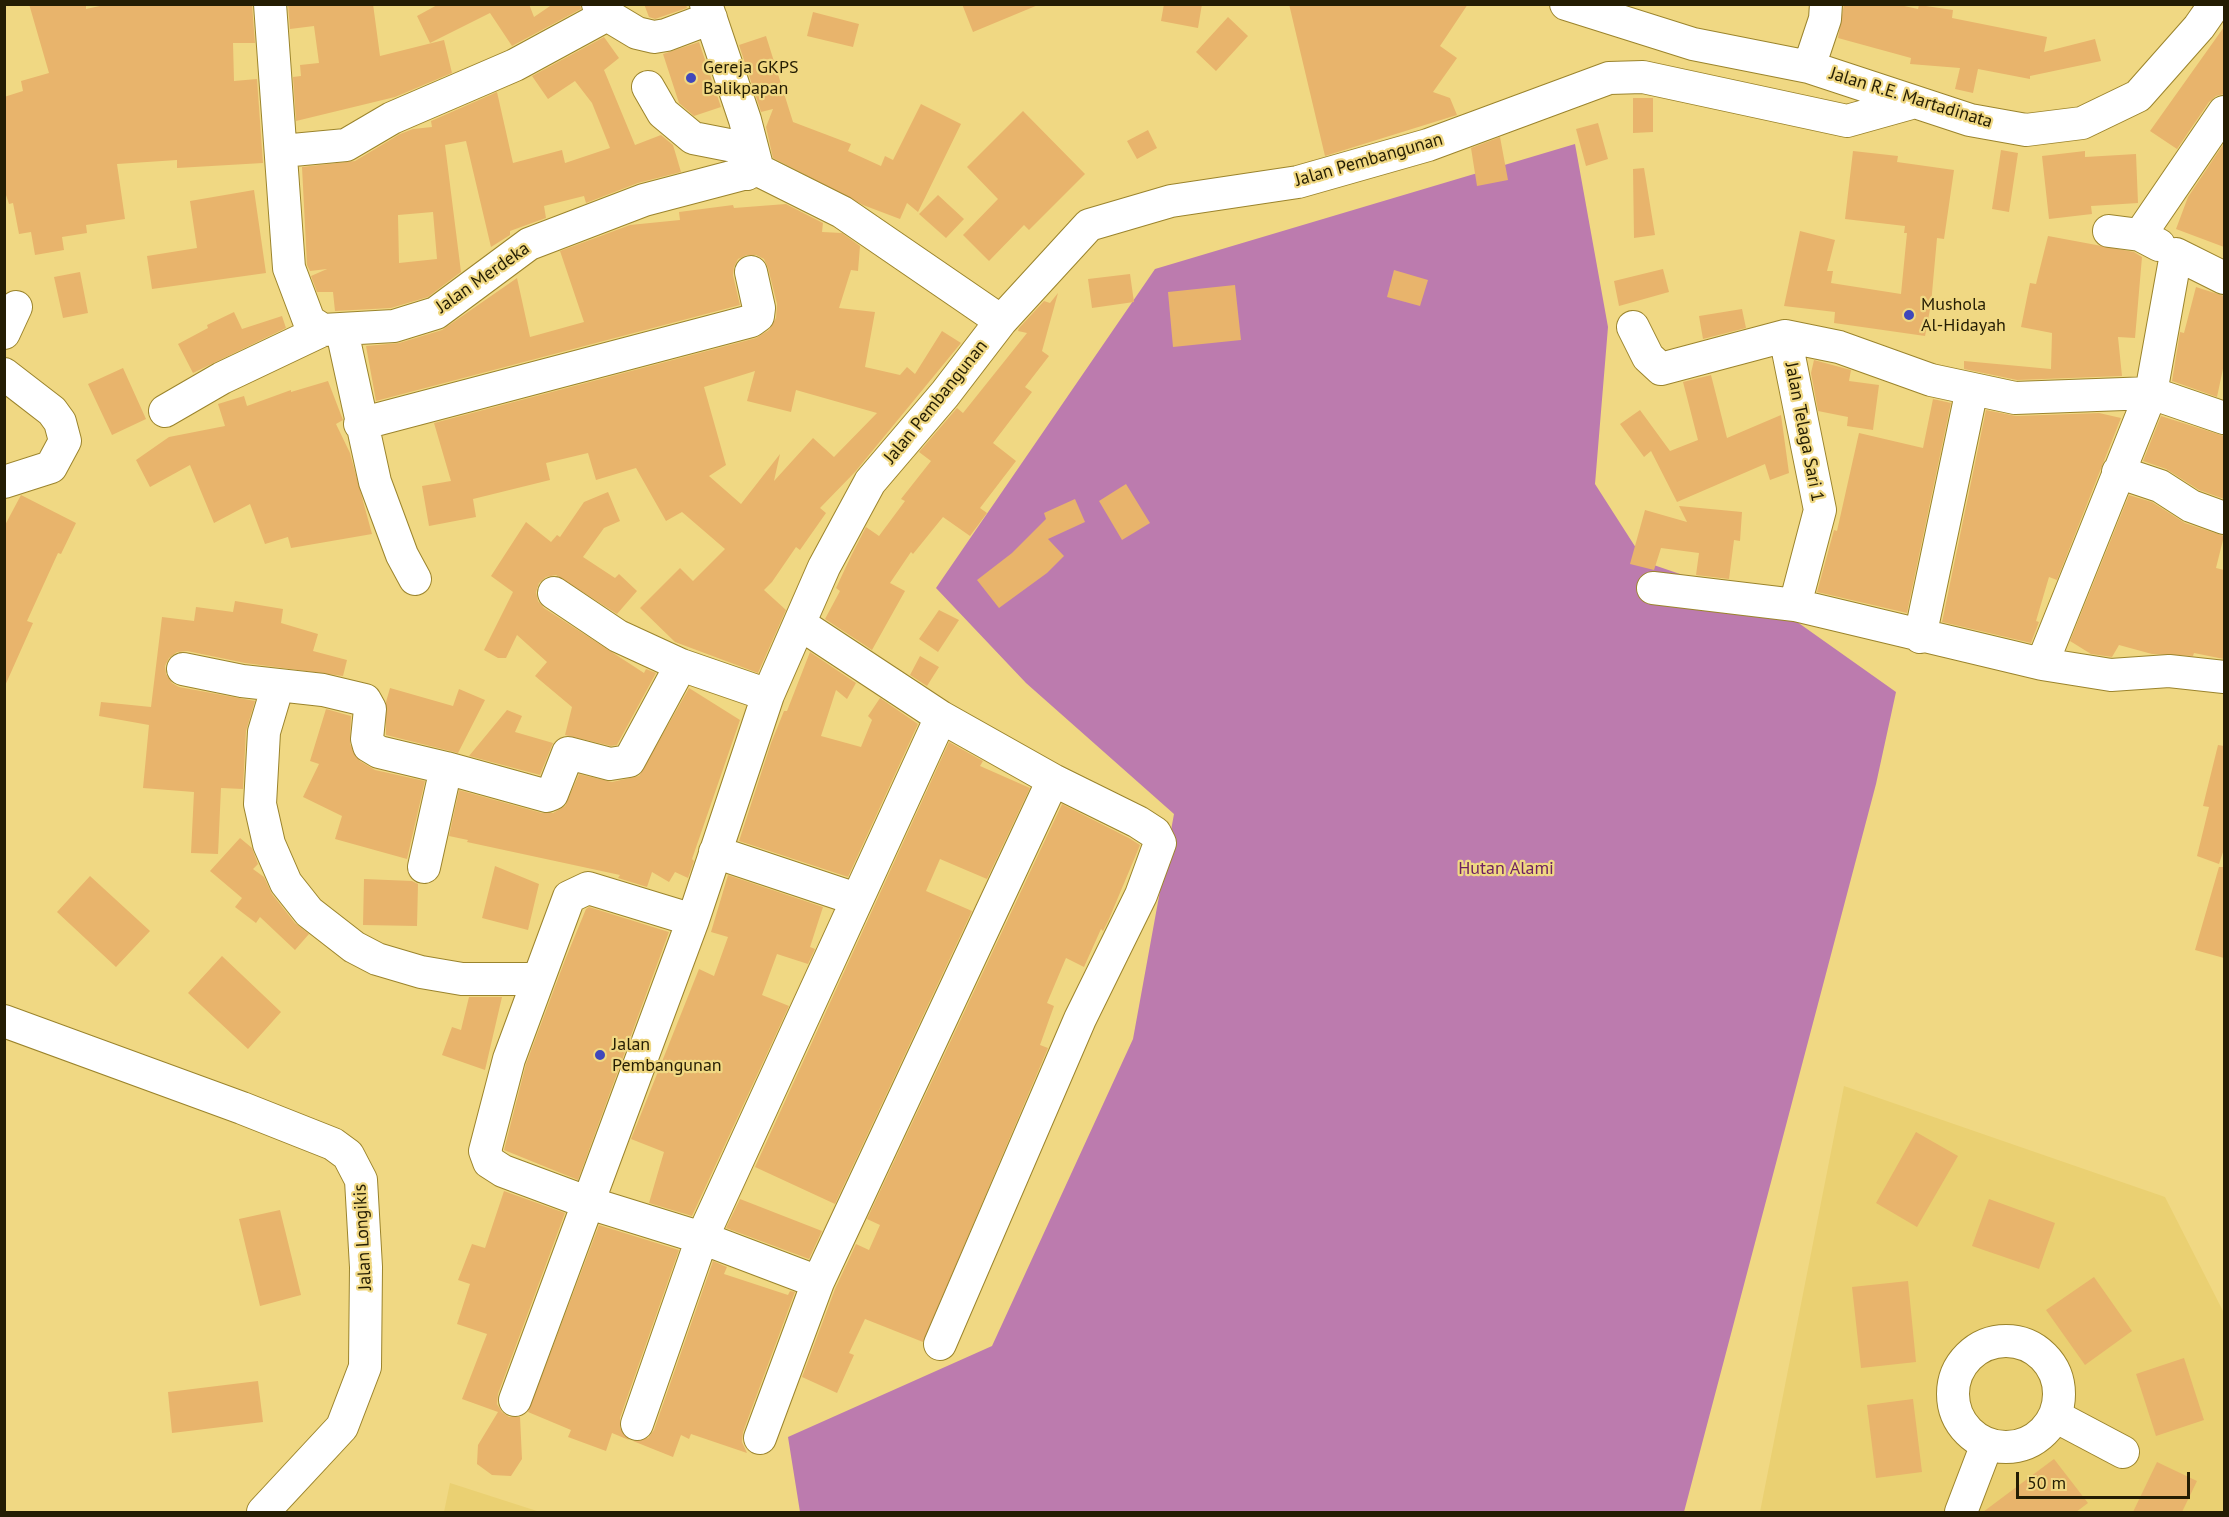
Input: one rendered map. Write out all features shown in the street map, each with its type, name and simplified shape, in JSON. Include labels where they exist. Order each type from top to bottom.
[{"type":"street","points":[[270,4],[289,268],[309,321],[332,331],[381,500],[402,555],[415,579]]},
{"type":"street","name":"Jalan R.E. Martadinata","points":[[1566,4],[1694,44],[1809,67],[1970,120],[2026,130],[2082,123],[2138,96],[2199,27],[2215,4]]},
{"type":"street","points":[[1809,67],[1825,19],[1826,4]]},
{"type":"street","points":[[282,151],[346,145],[392,118],[514,65],[603,10],[637,33],[654,37],[666,35],[708,11],[745,120],[752,172]]},
{"type":"street","name":"Jalan Pembangunan","points":[[515,1400],[590,1203],[693,920],[768,695],[824,567],[870,482],[945,394],[1001,321],[1079,235],[1100,219],[1171,201],[1298,182],[1428,145],[1609,78],[1643,77],[1847,121],[1915,102]]},
{"type":"street","points":[[648,87],[663,113],[693,138],[739,147],[752,172],[842,212],[1001,321]]},
{"type":"street","points":[[2140,235],[2224,112]]},
{"type":"street","name":"Jalan Merdeka","points":[[165,411],[222,378],[332,331],[394,326],[436,313],[529,244],[644,201],[752,172]]},
{"type":"street","points":[[2109,231],[2140,235],[2224,278]]},
{"type":"street","points":[[2042,664],[2151,393],[2176,254]]},
{"type":"street","points":[[360,424],[751,321],[758,316],[759,308],[751,272]]},
{"type":"street","points":[[1633,327],[1648,357],[1661,369],[1785,336]]},
{"type":"street","name":"Jalan Telaga Sari 1","points":[[1795,605],[1820,510],[1785,336],[1839,347],[1931,380],[2015,398],[2151,393],[2224,418]]},
{"type":"street","points":[[4,374],[52,411],[60,422],[65,441],[51,467],[4,482]]},
{"type":"street","points":[[1920,637],[1972,389]]},
{"type":"street","points":[[2118,472],[2160,486],[2191,506],[2224,518]]},
{"type":"street","points":[[1653,588],[1795,605],[1920,637],[2042,664],[2111,675],[2169,671],[2224,677]]},
{"type":"street","points":[[554,593],[598,625],[681,665],[768,695]]},
{"type":"street","points":[[800,624],[941,717],[1053,780],[1138,822],[1155,833],[1160,843],[1141,895],[1080,1019],[940,1344]]},
{"type":"street","points":[[183,669],[242,681],[323,690],[365,700],[370,709],[367,739],[369,746],[393,756],[550,796],[568,753],[610,764],[629,761],[681,665]]},
{"type":"street","points":[[278,685],[264,732],[260,804],[269,844],[286,883],[309,912],[354,947],[376,959],[399,966],[462,979],[508,981],[538,979]]},
{"type":"street","points":[[637,1424],[702,1238],[941,717]]},
{"type":"street","points":[[423,867],[446,768]]},
{"type":"street","points":[[760,1438],[819,1282],[1053,780]]},
{"type":"street","points":[[715,852],[856,899]]},
{"type":"street","points":[[693,920],[588,888],[569,897],[509,1059],[485,1152],[489,1162],[503,1171],[590,1203],[702,1238],[819,1282]]},
{"type":"street","name":"Jalan Longikis","points":[[4,1021],[242,1108],[333,1144],[348,1155],[361,1180],[366,1267],[364,1367],[342,1427],[263,1512]]},
{"type":"street","points":[[2011,1340],[2029,1345],[2044,1356],[2055,1372],[2060,1391],[2055,1416],[2037,1437],[2022,1445],[2004,1447],[1987,1444],[1971,1434],[1960,1419],[1954,1401],[1954,1382],[1962,1364],[1975,1351],[1992,1342],[2011,1340]]},
{"type":"street","points":[[2055,1416],[2122,1452]]},
{"type":"street","points":[[1961,1512],[1987,1444]]},
{"type":"shaded area","points":[[1844,1086],[2165,1197],[2224,1313],[2224,1512],[1760,1512]]},
{"type":"shaded area","points":[[450,1483],[540,1512],[444,1512]]},
{"type":"green space","name":"Hutan Alami","points":[[1575,144],[1608,327],[1595,484],[1645,562],[1776,607],[1896,692],[1876,784],[1684,1512],[800,1512],[788,1437],[992,1346],[1133,1039],[1174,814],[1026,683],[936,588],[1155,269]]},
{"type":"building","points":[[29,4],[86,4],[86,9],[109,4],[252,4],[255,43],[233,43],[234,81],[257,79],[263,163],[177,168],[177,160],[117,164],[125,219],[86,225],[87,233],[62,237],[64,250],[35,255],[31,232],[19,234],[13,203],[9,204],[4,189],[4,97],[23,91],[21,81],[49,73]]},
{"type":"building","points":[[288,4],[373,4],[380,56],[444,40],[452,73],[395,97],[296,121],[293,77],[301,76],[300,65],[319,63],[314,26],[290,29]]},
{"type":"building","points":[[439,4],[529,4],[534,17],[553,4],[580,4],[581,9],[512,46],[490,13],[430,43],[417,16]]},
{"type":"building","points":[[644,4],[686,4],[687,8],[655,19],[649,17]]},
{"type":"building","points":[[962,4],[1038,4],[1038,5],[973,32]]},
{"type":"building","points":[[1164,4],[1202,4],[1198,28],[1161,21]]},
{"type":"building","points":[[1289,4],[1468,4],[1440,46],[1457,58],[1433,92],[1450,98],[1457,115],[1325,156]]},
{"type":"building","points":[[1844,4],[1895,4],[1918,9],[1919,5],[1953,10],[1952,18],[2047,37],[2044,52],[2095,39],[2101,61],[2030,76],[2030,79],[1978,69],[1973,93],[1955,89],[1960,68],[1910,64],[1911,58],[1838,38]]},
{"type":"building","points":[[813,12],[859,24],[853,47],[807,36]]},
{"type":"building","points":[[1228,17],[1248,36],[1216,71],[1196,52]]},
{"type":"building","points":[[2224,27],[2224,94],[2216,96],[2209,102],[2177,149],[2150,131]]},
{"type":"building","points":[[766,36],[793,122],[851,144],[848,151],[881,166],[885,156],[893,160],[921,104],[961,124],[918,212],[907,203],[900,219],[863,205],[773,158],[766,127],[773,109],[761,112],[739,45]]},
{"type":"building","points":[[604,37],[619,58],[604,70],[635,145],[661,135],[673,145],[681,172],[638,183],[586,203],[584,196],[544,206],[546,218],[510,231],[510,235],[491,247],[466,141],[445,145],[461,272],[428,297],[391,308],[335,311],[333,292],[317,292],[311,276],[327,269],[310,271],[307,265],[302,167],[355,161],[400,134],[413,129],[432,127],[431,121],[497,92],[513,163],[562,150],[565,163],[610,148],[592,103],[575,81],[548,99],[532,76]],"holes":[[[433,212],[437,259],[399,263],[398,215]]]},
{"type":"building","name":"Gereja GKPS Balikpapan","points":[[699,42],[721,107],[694,116],[679,103],[663,54]]},
{"type":"building","points":[[1633,98],[1653,98],[1653,132],[1633,133]]},
{"type":"building","points":[[1023,111],[1085,174],[1029,230],[1024,225],[989,261],[963,235],[998,199],[967,167]]},
{"type":"building","points":[[1598,123],[1608,159],[1586,166],[1576,129]]},
{"type":"building","points":[[1148,130],[1157,148],[1137,159],[1127,141]]},
{"type":"building","points":[[1500,137],[1508,180],[1477,186],[1471,148]]},
{"type":"building","points":[[2224,143],[2224,247],[2176,229],[2188,197]]},
{"type":"building","points":[[2001,150],[2018,153],[2009,212],[1992,209]]},
{"type":"building","points":[[1853,151],[1898,156],[1897,162],[1954,170],[1944,239],[1937,238],[1931,304],[1925,336],[1834,323],[1835,312],[1784,306],[1800,231],[1835,240],[1827,271],[1833,271],[1831,283],[1901,294],[1907,233],[1904,233],[1905,226],[1845,219]]},
{"type":"building","points":[[2085,151],[2085,157],[2136,154],[2138,203],[2091,206],[2092,214],[2049,219],[2042,156]]},
{"type":"building","points":[[1644,168],[1655,235],[1634,238],[1633,169]]},
{"type":"building","points":[[254,190],[266,273],[152,289],[147,256],[197,248],[190,201]]},
{"type":"building","points":[[938,195],[964,219],[946,238],[919,214]]},
{"type":"building","points":[[786,204],[823,223],[822,232],[842,233],[860,246],[858,271],[851,270],[839,308],[875,312],[865,367],[900,375],[907,367],[915,374],[942,331],[961,343],[855,472],[820,508],[826,513],[800,550],[796,547],[764,590],[786,610],[758,673],[675,642],[640,608],[680,568],[693,581],[725,549],[682,512],[666,521],[636,468],[596,480],[588,453],[546,463],[550,480],[473,499],[476,517],[429,526],[422,486],[451,481],[434,423],[756,338],[769,330],[776,318],[777,304],[764,259],[756,255],[747,255],[738,259],[733,275],[740,305],[376,401],[366,346],[399,343],[442,330],[517,278],[530,337],[584,322],[560,251],[630,225],[680,220],[679,212],[733,205],[734,208]],"holes":[[[755,371],[747,401],[791,412],[796,390],[877,413],[834,457],[813,438],[774,481],[780,454],[741,504],[709,476],[726,465],[704,387]]]},
{"type":"building","points":[[2048,236],[2134,252],[2142,257],[2135,338],[2118,337],[2122,376],[2017,380],[1964,369],[1964,361],[2051,369],[2052,333],[2021,327],[2030,283],[2036,284]]},
{"type":"building","points":[[1663,269],[1669,292],[1619,306],[1614,281]]},
{"type":"building","points":[[1394,270],[1428,280],[1420,306],[1387,297]]},
{"type":"building","points":[[80,272],[88,313],[63,318],[54,277]]},
{"type":"building","points":[[1130,274],[1134,302],[1092,308],[1088,279]]},
{"type":"building","points":[[1235,285],[1241,340],[1173,347],[1168,292]]},
{"type":"building","points":[[2196,287],[2224,296],[2224,364],[2217,397],[2172,381],[2180,332],[2184,333]]},
{"type":"building","points":[[1058,293],[1042,351],[1049,356],[1025,387],[1032,392],[993,443],[1016,461],[980,508],[987,513],[970,536],[943,517],[913,554],[911,552],[890,583],[905,591],[872,650],[825,619],[840,591],[836,588],[866,527],[879,536],[905,501],[901,499],[931,461],[919,452],[957,408],[963,413],[1027,333],[1018,331],[1019,328],[1044,301],[1050,303]]},
{"type":"building","points":[[1742,309],[1746,328],[1703,339],[1699,316]]},
{"type":"building","points":[[234,312],[242,329],[282,316],[286,328],[193,373],[178,344],[208,328],[207,325]]},
{"type":"building","points":[[1814,360],[1851,370],[1849,381],[1879,385],[1873,430],[1847,426],[1848,417],[1818,411],[1811,373]]},
{"type":"building","points":[[123,368],[146,419],[112,435],[88,384]]},
{"type":"building","points":[[1711,375],[1727,438],[1781,415],[1789,473],[1770,480],[1765,464],[1677,502],[1651,451],[1644,457],[1620,424],[1640,410],[1670,451],[1698,440],[1683,382]]},
{"type":"building","points":[[328,381],[343,420],[336,424],[350,453],[372,534],[291,548],[288,537],[265,544],[250,504],[214,523],[190,465],[150,487],[136,460],[169,437],[225,426],[218,404],[244,396],[247,406],[291,390],[291,392]]},
{"type":"building","points":[[1933,399],[1951,403],[1907,613],[1817,592],[1834,530],[1837,531],[1859,433],[1923,448]]},
{"type":"building","points":[[1986,410],[2016,416],[2099,413],[2121,418],[2057,580],[2049,577],[2036,621],[2039,622],[2031,643],[1942,622]]},
{"type":"building","points":[[2161,416],[2224,436],[2224,499],[2199,490],[2166,469],[2143,461]]},
{"type":"building","points":[[1126,484],[1150,523],[1122,540],[1099,501]]},
{"type":"building","points":[[608,492],[620,521],[604,528],[583,557],[615,578],[619,574],[637,591],[617,614],[556,575],[546,577],[539,583],[536,592],[538,601],[544,608],[644,673],[646,669],[656,673],[617,745],[611,746],[565,735],[572,707],[535,676],[547,662],[517,635],[506,658],[498,658],[484,650],[513,592],[491,576],[526,522],[551,542],[557,535],[560,537],[584,502]]},
{"type":"building","points":[[21,495],[76,523],[61,554],[58,553],[27,621],[33,623],[4,688],[4,527]]},
{"type":"building","points":[[2129,495],[2152,502],[2185,523],[2224,536],[2216,568],[2224,570],[2224,659],[2194,653],[2193,656],[2152,654],[2119,645],[2112,657],[2091,654],[2070,641]]},
{"type":"building","points":[[1075,499],[1085,522],[1048,539],[1064,556],[1047,573],[999,608],[977,580],[1012,553],[1046,519],[1044,513]]},
{"type":"building","points":[[1679,506],[1742,512],[1740,541],[1734,540],[1729,579],[1696,575],[1699,553],[1661,548],[1654,570],[1630,564],[1645,510],[1687,522]]},
{"type":"building","points":[[235,601],[283,609],[281,623],[318,634],[313,651],[347,660],[343,676],[245,663],[187,651],[177,652],[169,658],[165,666],[166,674],[172,683],[179,687],[255,701],[246,731],[243,789],[221,788],[218,854],[191,853],[194,792],[143,788],[149,725],[99,716],[101,702],[151,707],[162,617],[194,621],[196,607],[233,612]]},
{"type":"building","points":[[939,610],[959,620],[938,652],[919,639]]},
{"type":"building","points":[[810,652],[856,683],[847,699],[836,690],[821,736],[861,747],[872,720],[868,716],[880,698],[918,724],[848,877],[739,841],[771,743],[784,711],[787,711]]},
{"type":"building","points":[[920,656],[939,667],[927,686],[910,675]]},
{"type":"building","points":[[390,688],[453,706],[459,689],[485,700],[458,753],[386,735],[386,702]]},
{"type":"building","points":[[689,688],[740,720],[692,859],[694,861],[688,878],[675,872],[669,882],[652,872],[647,887],[618,878],[620,875],[467,842],[468,840],[449,836],[459,790],[542,813],[553,813],[565,806],[579,774],[612,782],[639,776]]},
{"type":"building","points":[[326,709],[351,716],[350,744],[360,761],[375,770],[425,781],[407,859],[335,839],[342,816],[303,797],[319,764],[310,761]]},
{"type":"building","points":[[507,710],[522,716],[515,732],[553,743],[540,775],[469,756]]},
{"type":"building","points":[[949,742],[983,761],[980,766],[1030,788],[987,879],[940,859],[926,891],[972,911],[835,1204],[755,1167]]},
{"type":"building","points":[[2218,745],[2224,746],[2224,849],[2219,864],[2197,856],[2209,807],[2203,806]]},
{"type":"building","points":[[1062,804],[1140,845],[1109,919],[1103,931],[1101,929],[1084,967],[1066,958],[1047,1003],[1054,1006],[1040,1045],[1048,1048],[923,1342],[865,1319],[849,1353],[854,1355],[837,1393],[802,1377],[835,1289],[856,1244],[869,1250],[880,1225],[867,1219]]},
{"type":"building","points":[[240,838],[252,848],[258,864],[253,869],[264,877],[272,894],[295,923],[309,934],[295,950],[260,917],[256,923],[235,907],[242,898],[210,871]]},
{"type":"building","points":[[495,866],[539,884],[528,930],[482,918]]},
{"type":"building","points":[[2219,867],[2224,867],[2224,958],[2195,950]]},
{"type":"building","points":[[728,875],[823,907],[810,947],[815,949],[808,964],[777,954],[762,995],[789,1006],[692,1216],[649,1203],[664,1152],[631,1139],[699,969],[714,976],[728,937],[711,932]]},
{"type":"building","points":[[90,876],[150,931],[116,967],[57,912]]},
{"type":"building","points":[[364,879],[412,881],[418,884],[417,926],[363,925]]},
{"type":"building","points":[[589,907],[669,932],[578,1180],[504,1150],[526,1064],[565,960],[586,909]]},
{"type":"building","points":[[222,956],[281,1012],[248,1049],[188,993]]},
{"type":"building","points":[[469,997],[502,997],[485,1070],[442,1055],[452,1027],[461,1030]]},
{"type":"building","points":[[1916,1132],[1958,1156],[1917,1227],[1876,1203]]},
{"type":"building","points":[[504,1191],[565,1213],[498,1394],[497,1404],[502,1412],[509,1417],[520,1417],[522,1459],[511,1476],[492,1475],[477,1464],[478,1445],[498,1412],[462,1399],[487,1334],[457,1324],[470,1284],[458,1280],[472,1244],[485,1248]]},
{"type":"building","points":[[740,1199],[822,1231],[809,1259],[726,1228]]},
{"type":"building","points":[[1989,1199],[2055,1223],[2039,1269],[1972,1246]]},
{"type":"building","points":[[280,1210],[301,1295],[260,1306],[239,1219]]},
{"type":"building","points":[[599,1225],[679,1250],[620,1418],[620,1428],[629,1440],[612,1433],[606,1451],[568,1437],[571,1430],[528,1412]]},
{"type":"building","points":[[713,1261],[727,1267],[724,1274],[788,1295],[790,1291],[795,1292],[743,1432],[742,1442],[747,1453],[691,1434],[689,1439],[681,1435],[673,1457],[633,1441],[648,1438],[654,1430]]},
{"type":"building","points":[[2094,1277],[2132,1331],[2085,1365],[2046,1310]]},
{"type":"building","points":[[1908,1281],[1916,1362],[1861,1368],[1852,1287]]},
{"type":"building","points":[[2184,1358],[2204,1420],[2156,1436],[2136,1374]]},
{"type":"building","points":[[258,1381],[263,1422],[172,1433],[168,1392]]},
{"type":"building","points":[[1913,1399],[1922,1472],[1876,1478],[1867,1405]]},
{"type":"building","points":[[2054,1459],[2088,1503],[2076,1512],[1983,1512]]},
{"type":"building","points":[[2157,1462],[2197,1481],[2182,1512],[2133,1512]]},
{"type":"place","name":"Gereja GKPS Balikpapan","points":[[691,78]]},
{"type":"place","name":"Mushola Al-Hidayah","points":[[1909,315]]},
{"type":"place","name":"Jalan Pembangunan","points":[[600,1055]]}]
